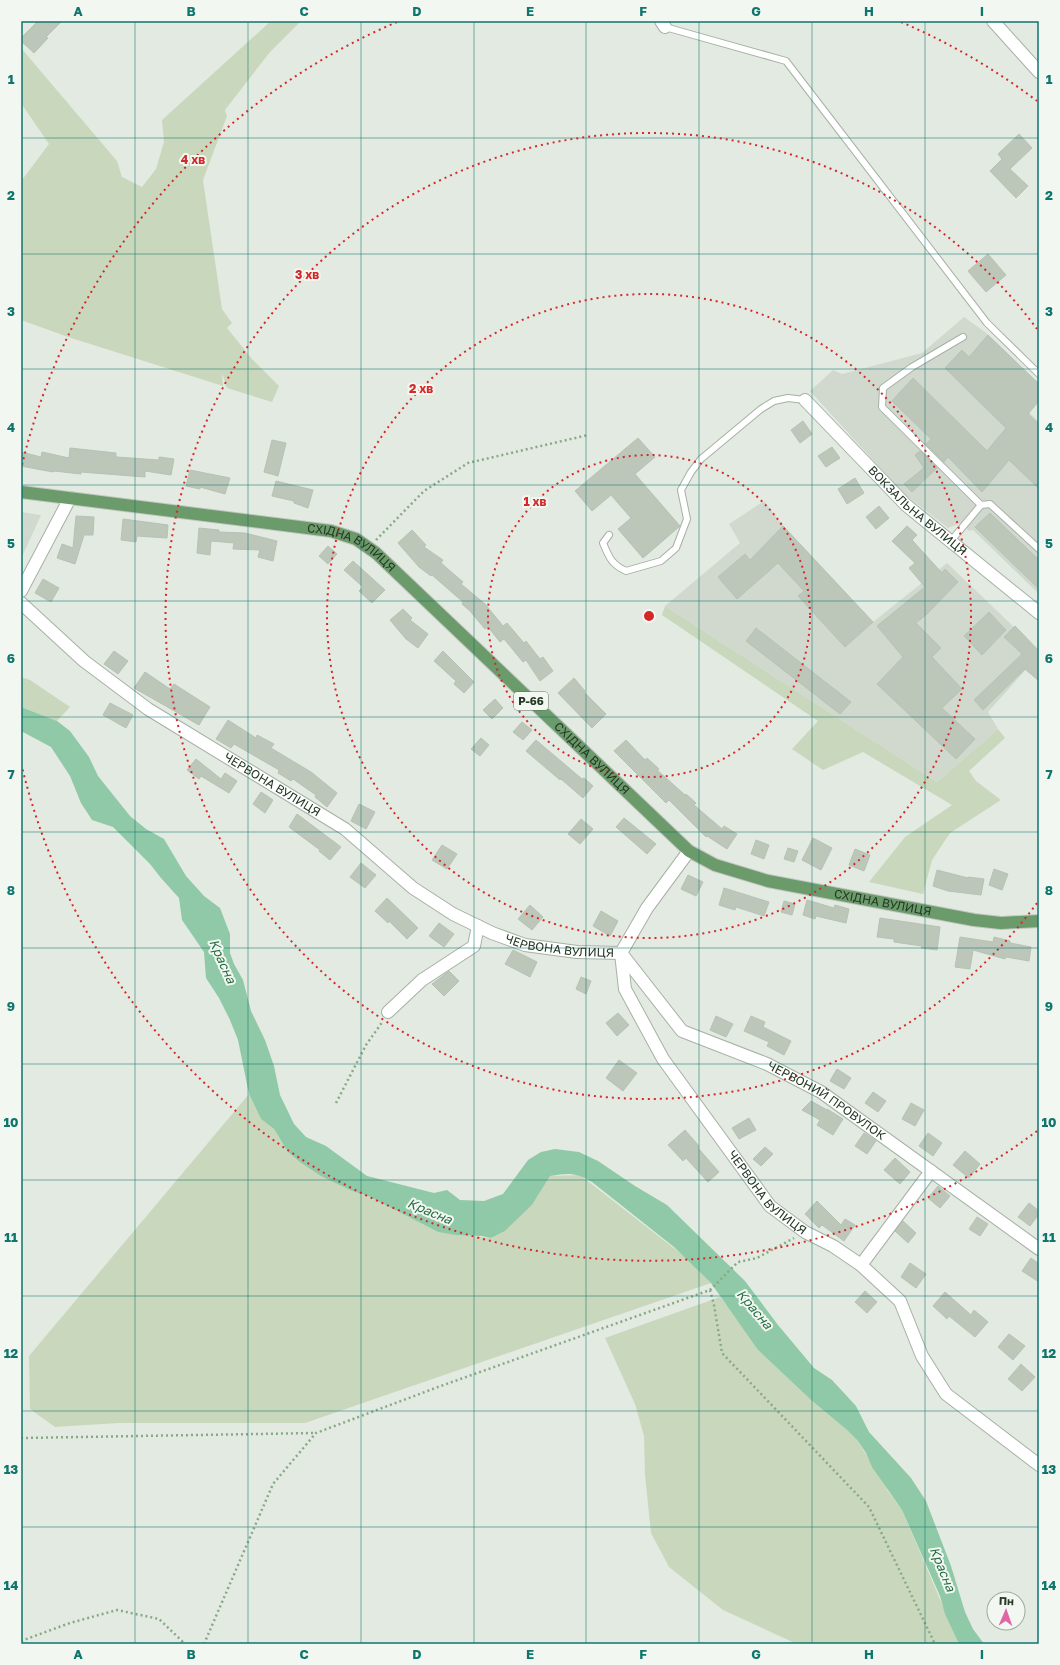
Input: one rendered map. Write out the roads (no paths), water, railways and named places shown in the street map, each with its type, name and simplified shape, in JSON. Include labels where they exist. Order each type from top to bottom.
[{"type":"main road","name":"СХІДНА ВУЛИЦЯ","points":[[21,492],[332,531],[356,539],[369,548],[689,851],[715,865],[768,881],[974,920],[1001,923],[1039,921]]},
{"type":"street","points":[[993,21],[1039,72]]},
{"type":"street","name":"ВОКЗАЛЬНА ВУЛИЦЯ","points":[[805,400],[906,505],[1039,613]]},
{"type":"street","points":[[21,591],[70,498]]},
{"type":"street","name":"ЧЕРВОНА ВУЛИЦЯ","points":[[21,603],[84,661],[148,709],[345,829],[413,888],[454,914],[492,933],[525,945],[577,952],[621,953],[625,989],[663,1059],[770,1206],[805,1232],[833,1246],[861,1265],[900,1301],[922,1356],[946,1394],[1039,1465]]},
{"type":"street","points":[[621,953],[647,908],[689,851]]},
{"type":"street","points":[[388,1012],[422,980],[474,946],[478,926]]},
{"type":"street","name":"ЧЕРВОНИЙ ПРОВУЛОК","points":[[621,953],[682,1031],[767,1064],[821,1092],[1039,1249]]},
{"type":"street","points":[[861,1265],[931,1170]]},
{"type":"lane","points":[[663,24],[786,61],[987,323],[1039,374]]},
{"type":"lane","points":[[963,337],[912,367],[883,388],[882,407],[981,505]]},
{"type":"lane","points":[[609,535],[603,543],[609,558],[616,566],[626,571],[661,561],[676,548],[682,534],[687,519],[681,490],[701,458],[761,409],[774,401],[788,398],[805,400]]},
{"type":"lane","points":[[950,542],[981,505],[990,504],[1039,549]]},
{"type":"water","name":"Красна","points":[[21,707],[57,721],[70,731],[89,757],[98,776],[130,816],[146,829],[164,839],[186,876],[204,896],[220,908],[230,934],[230,953],[243,980],[251,1011],[265,1040],[274,1066],[280,1095],[294,1124],[306,1137],[326,1146],[367,1176],[434,1193],[447,1190],[460,1200],[484,1201],[503,1194],[528,1160],[541,1152],[555,1149],[579,1152],[598,1161],[667,1205],[745,1281],[778,1325],[814,1368],[832,1380],[856,1406],[869,1432],[911,1478],[926,1501],[951,1566],[965,1612],[973,1629],[984,1644],[959,1644],[945,1614],[940,1596],[902,1510],[872,1467],[866,1453],[858,1441],[811,1400],[758,1350],[711,1283],[674,1247],[592,1182],[581,1176],[572,1174],[550,1176],[532,1205],[505,1231],[491,1238],[482,1236],[456,1235],[438,1232],[368,1196],[352,1191],[321,1176],[301,1163],[288,1152],[274,1129],[261,1119],[249,1094],[238,1040],[219,998],[206,978],[204,952],[182,920],[179,898],[150,864],[113,827],[92,820],[81,803],[70,776],[51,747],[21,731]]}]
